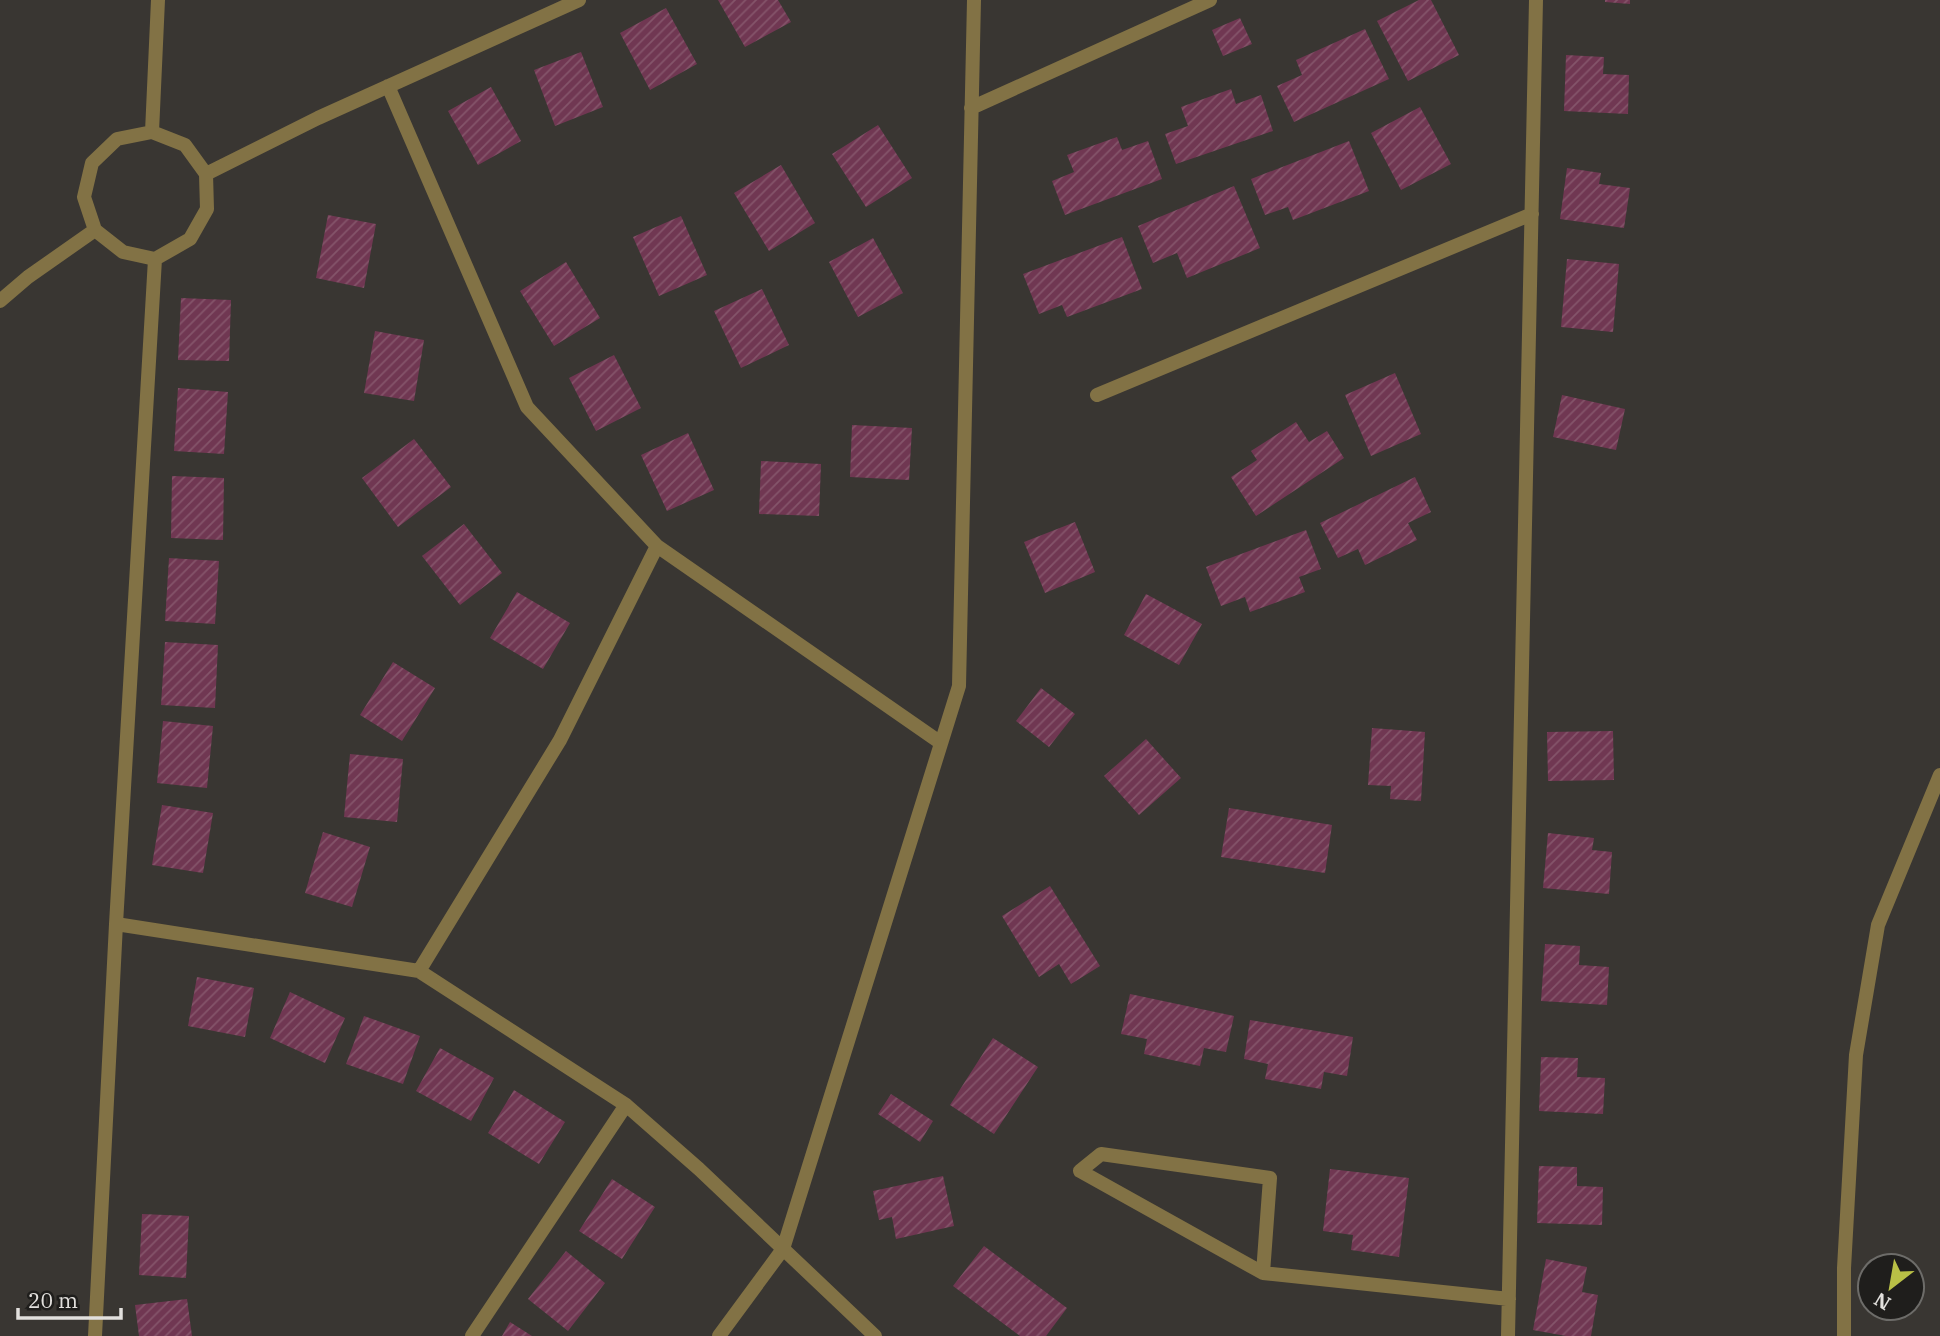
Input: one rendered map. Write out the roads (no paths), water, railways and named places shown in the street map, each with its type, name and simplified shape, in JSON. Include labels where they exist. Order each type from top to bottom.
[{"type":"street","points":[[152,132],[158,0]]},
{"type":"street","points":[[206,174],[318,118],[579,0]]},
{"type":"street","points":[[719,1336],[783,1249],[959,686],[974,0]]},
{"type":"street","points":[[971,108],[1210,0]]},
{"type":"street","points":[[1508,1336],[1536,0]]},
{"type":"street","points":[[388,86],[527,407],[657,546],[941,743]]},
{"type":"street","points":[[152,132],[185,145],[206,174],[208,209],[190,239],[155,259],[123,253],[95,230],[84,197],[92,163],[117,139],[152,132]]},
{"type":"street","points":[[1097,395],[1531,214]]},
{"type":"street","points":[[0,301],[28,276],[95,230]]},
{"type":"street","points":[[95,1336],[155,259]]},
{"type":"street","points":[[419,971],[560,740],[657,546]]},
{"type":"street","points":[[1844,1336],[1844,1268],[1856,1055],[1878,925],[1940,775]]},
{"type":"street","points":[[116,924],[419,971],[626,1105],[699,1169],[875,1336]]},
{"type":"street","points":[[472,1336],[626,1105]]},
{"type":"street","points":[[1263,1273],[1270,1178],[1101,1154],[1080,1171],[1263,1273],[1509,1299]]}]
